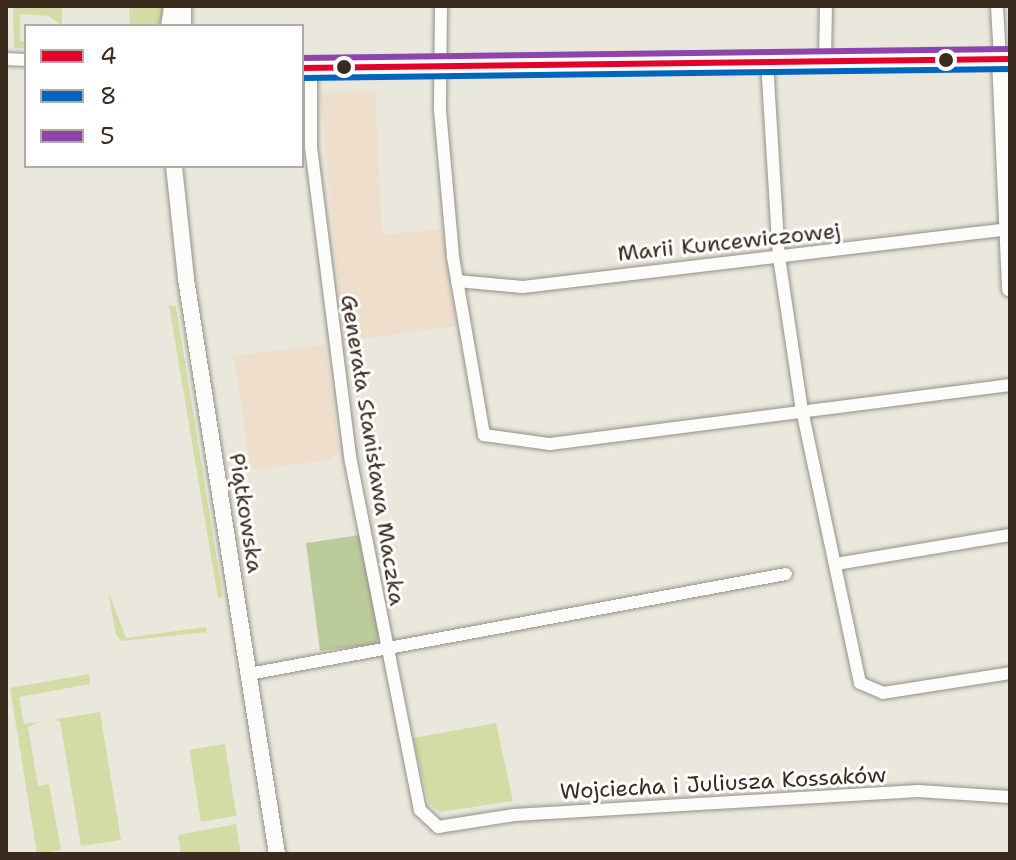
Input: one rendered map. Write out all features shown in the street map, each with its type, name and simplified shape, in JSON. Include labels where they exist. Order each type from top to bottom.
[{"type":"street","points":[[441,6],[441,67],[457,281],[484,435],[550,444],[1010,385]]},
{"type":"street","points":[[825,61],[826,6]]},
{"type":"street","points":[[997,6],[1005,59],[1010,289]]},
{"type":"street","points":[[306,68],[1005,59]]},
{"type":"street","points":[[767,62],[779,257],[802,410],[864,688],[883,693],[1010,673]]},
{"type":"street","name":"Generała Stanisława Maczka","points":[[306,68],[321,237],[351,462],[385,648],[420,810],[438,827]]},
{"type":"street","name":"Piątkowska","points":[[175,170],[184,267],[277,854]]},
{"type":"street","name":"Marii Kuncewiczowej","points":[[457,281],[523,287],[1007,234]]},
{"type":"street","points":[[836,564],[1010,535]]},
{"type":"street","points":[[249,674],[786,574]]},
{"type":"street","name":"Wojciecha i Juliusza Kossaków","points":[[438,827],[514,815],[918,791],[1010,797]]},
{"type":"shaded area","points":[[375,92],[382,235],[442,229],[456,326],[344,341],[320,93]]},
{"type":"shaded area","points":[[325,345],[339,451],[330,460],[251,470],[234,356]]},
{"type":"green space","points":[[13,6],[62,6],[62,24],[49,16],[20,14],[20,41],[24,41],[24,48],[14,48]]},
{"type":"green space","points":[[129,6],[164,6],[162,24],[130,24]]},
{"type":"green space","points":[[169,305],[176,307],[223,597],[218,598]]},
{"type":"green space","points":[[360,535],[379,637],[376,644],[320,651],[306,543]]},
{"type":"green space","points":[[108,591],[126,638],[206,627],[207,632],[122,641],[116,635]]},
{"type":"green space","points":[[89,674],[90,684],[19,697],[24,724],[40,722],[28,727],[38,786],[49,784],[61,850],[37,854],[10,688]]},
{"type":"green space","points":[[100,712],[121,840],[81,846],[60,721],[51,720]]},
{"type":"green space","points":[[496,723],[513,801],[440,812],[429,804],[413,738]]},
{"type":"green space","points":[[225,744],[236,816],[201,822],[189,750]]},
{"type":"green space","points":[[236,824],[241,854],[181,854],[178,835]]},
{"type":"transit line","name":"5","points":[[304,58],[1010,49]]},
{"type":"transit line","name":"4","points":[[304,68],[1010,59]]},
{"type":"transit line","name":"8","points":[[304,78],[1010,69]]}]
